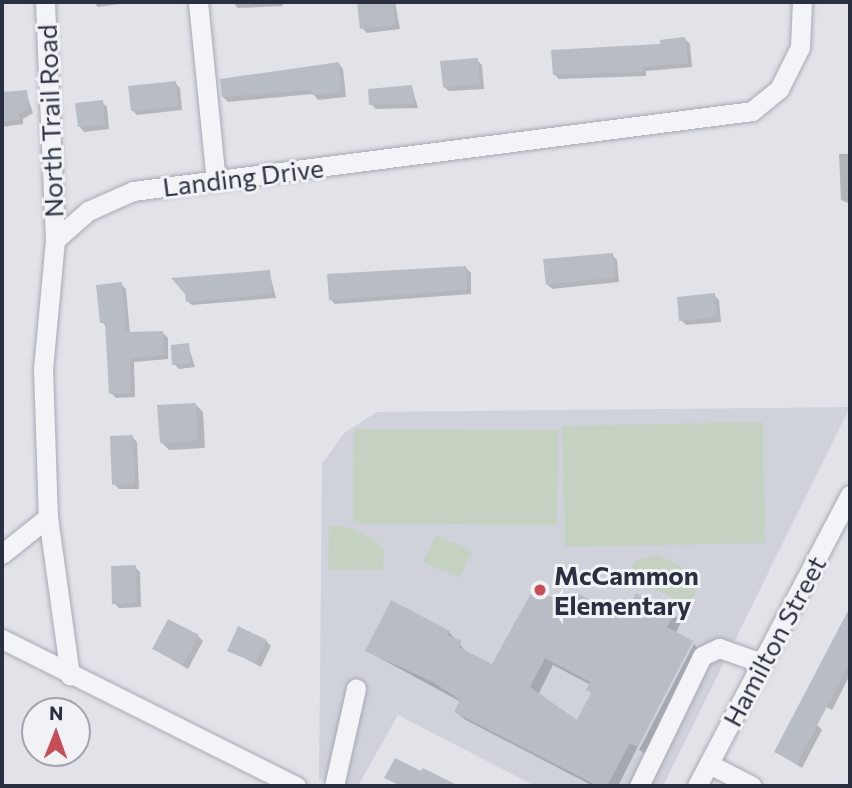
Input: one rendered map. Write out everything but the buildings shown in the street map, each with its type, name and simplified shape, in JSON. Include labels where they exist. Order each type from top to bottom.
[{"type":"street","name":"North Trail Road","points":[[45,2],[55,240]]},
{"type":"street","points":[[198,2],[216,181]]},
{"type":"street","name":"Landing Drive","points":[[55,240],[88,211],[133,191],[752,111],[779,89],[800,47],[803,2]]},
{"type":"street","points":[[55,240],[43,369],[48,517],[70,675]]},
{"type":"street","name":"Hamilton Street","points":[[697,786],[850,495]]},
{"type":"street","points":[[2,555],[48,517]]},
{"type":"street","points":[[2,639],[296,786]]},
{"type":"street","points":[[639,786],[702,656],[719,648],[762,663]]},
{"type":"street","points":[[334,786],[356,688]]},
{"type":"street","points":[[709,764],[752,786]]},
{"type":"shaded area","name":"McCammon Elementary","points":[[850,407],[663,786],[535,786],[398,715],[358,786],[319,779],[322,464],[344,433],[377,412]]},
{"type":"green space","points":[[763,422],[765,543],[565,547],[562,426]]},
{"type":"green space","points":[[354,429],[558,430],[557,525],[353,523]]},
{"type":"green space","points":[[329,525],[348,527],[375,540],[384,551],[383,570],[328,569]]},
{"type":"green space","points":[[436,535],[472,551],[460,578],[423,562]]},
{"type":"green space","points":[[656,555],[703,576],[689,605],[628,577],[635,561]]},
{"type":"place","name":"McCammon Elementary","points":[[540,590]]}]
